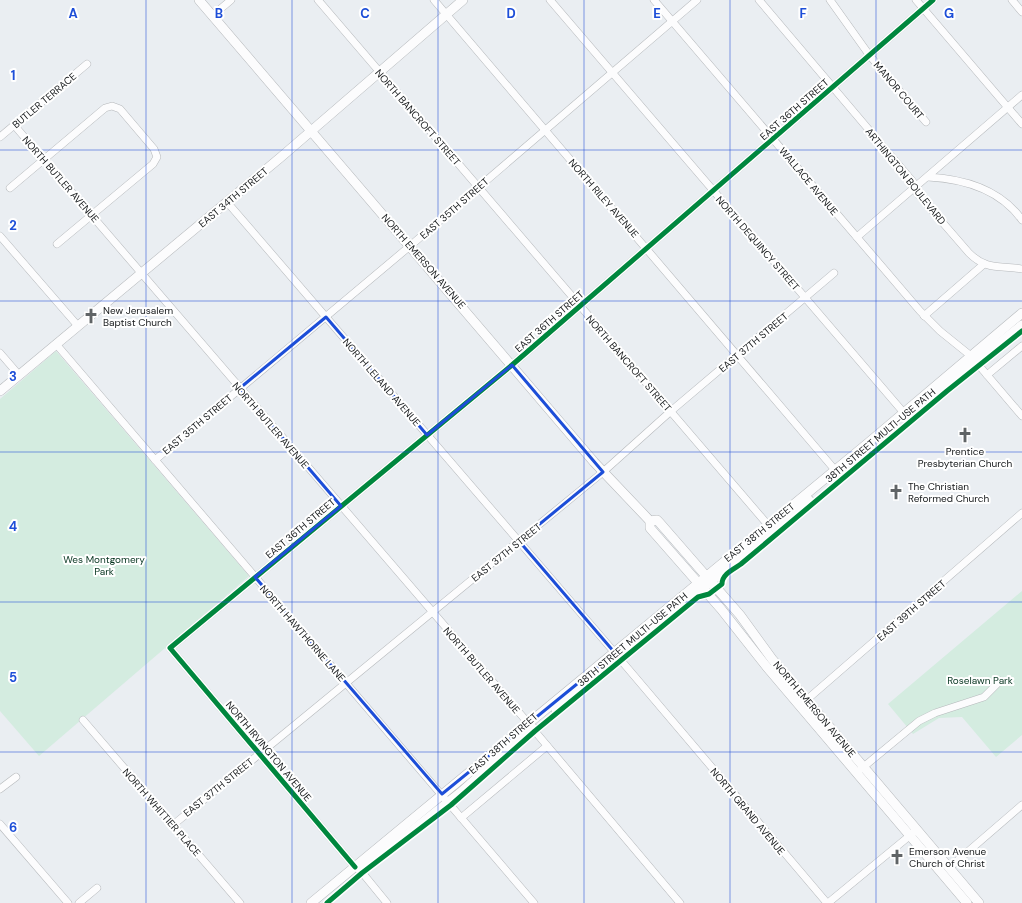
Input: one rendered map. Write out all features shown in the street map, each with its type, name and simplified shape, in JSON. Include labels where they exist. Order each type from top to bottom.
[{"type":"main road","name":"NORTH EMERSON AVENUE","points":[[199,0],[603,472],[650,521],[650,528],[803,702],[864,767],[967,903]]},
{"type":"main road","name":"EAST 34TH STREET","points":[[0,391],[141,272],[227,202],[463,0]]},
{"type":"main road","name":"EAST 38TH STREET","points":[[709,579],[867,451],[974,359],[1022,313]]},
{"type":"main road","name":"EAST 38TH STREET","points":[[321,903],[442,794],[531,726],[701,586],[768,525],[904,413],[974,359],[1022,325]]},
{"type":"main road","name":"NORTH EMERSON AVENUE","points":[[650,521],[656,520],[659,522],[740,615],[856,773],[913,833],[949,868],[979,903]]},
{"type":"main road","name":"EAST 38TH STREET","points":[[311,903],[448,802],[531,726]]},
{"type":"street","points":[[212,16],[231,0]]},
{"type":"street","name":"NORTH BANCROFT STREET","points":[[318,0],[768,525]]},
{"type":"street","name":"NORTH RILEY AVENUE","points":[[434,0],[738,354],[835,470]]},
{"type":"street","name":"NORTH DEQUINCY STREET","points":[[550,0],[904,413]]},
{"type":"street","name":"WALLACE AVENUE","points":[[654,0],[924,316],[974,359],[1022,416]]},
{"type":"street","name":"EAST 35TH STREET","points":[[155,460],[410,246],[697,0]]},
{"type":"street","name":"ARTHINGTON BOULEVARD","points":[[759,0],[914,183],[917,192],[967,251],[984,264],[997,268],[1022,269]]},
{"type":"street","name":"MANOR COURT","points":[[830,0],[870,56],[926,122]]},
{"type":"street","points":[[916,0],[1022,124]]},
{"type":"street","name":"EAST 36TH STREET","points":[[170,648],[512,365],[933,0]]},
{"type":"street","points":[[1012,0],[1022,12]]},
{"type":"street","name":"BUTLER TERRACE","points":[[0,137],[87,64]]},
{"type":"street","points":[[857,237],[916,188],[1022,95]]},
{"type":"street","points":[[10,188],[105,108],[114,106],[122,110],[154,149],[156,158],[153,164],[58,244]]},
{"type":"street","name":"NORTH BUTLER AVENUE","points":[[14,125],[531,726],[680,903]]},
{"type":"street","points":[[928,177],[956,180],[982,188],[1003,200],[1022,220]]},
{"type":"street","name":"NORTH LELAND AVENUE","points":[[227,202],[617,655],[670,719]]},
{"type":"street","points":[[0,236],[78,326]]},
{"type":"street","points":[[924,316],[984,264]]},
{"type":"street","name":"EAST 37TH STREET","points":[[173,824],[603,472],[671,411],[834,273]]},
{"type":"street","name":"NORTH HAWTHORNE LANE","points":[[56,344],[534,903]]},
{"type":"street","points":[[988,375],[1022,346]]},
{"type":"street","points":[[0,353],[19,375]]},
{"type":"street","name":"EAST 39TH STREET","points":[[803,702],[1022,513]]},
{"type":"street","name":"NORTH IRVINGTON AVENUE","points":[[170,648],[387,903]]},
{"type":"street","points":[[856,773],[919,721],[935,713],[984,697],[1000,681]]},
{"type":"street","name":"NORTH GRAND AVENUE","points":[[670,719],[827,903]]},
{"type":"street","name":"NORTH WHITTIER PLACE","points":[[83,720],[240,903]]},
{"type":"street","points":[[461,818],[547,746]]},
{"type":"street","points":[[0,790],[16,776]]},
{"type":"street","points":[[949,868],[1022,805]]},
{"type":"street","points":[[0,824],[68,903]]},
{"type":"street","points":[[827,903],[913,833]]},
{"type":"street","points":[[79,903],[97,888]]},
{"type":"highlighted area","points":[[326,317],[427,435],[512,365],[517,370],[603,472],[519,541],[615,653],[442,794],[255,577],[341,506],[240,388]]},
{"type":"green space","name":"Wes Montgomery Park","points":[[56,351],[249,576],[39,756],[0,711],[0,399]]},
{"type":"green space","name":"Roselawn Park","points":[[1022,591],[1022,735],[996,757],[962,717],[939,718],[913,734],[888,704]]},
{"type":"cycle path","points":[[355,867],[170,648],[512,365],[933,0]]},
{"type":"cycle path","name":"38TH STREET MULTI-USE PATH","points":[[327,903],[362,873],[451,805],[535,731],[698,597],[709,594],[722,584],[724,577],[729,572],[741,564],[947,391],[1022,331]]},
{"type":"place","name":"New Jerusalem Baptist Church","points":[[91,316]]},
{"type":"place","name":"Prentice Presbyterian Church","points":[[965,435]]},
{"type":"place","name":"The Christian Reformed Church","points":[[896,492]]},
{"type":"place","name":"Emerson Avenue Church of Christ","points":[[897,857]]}]
